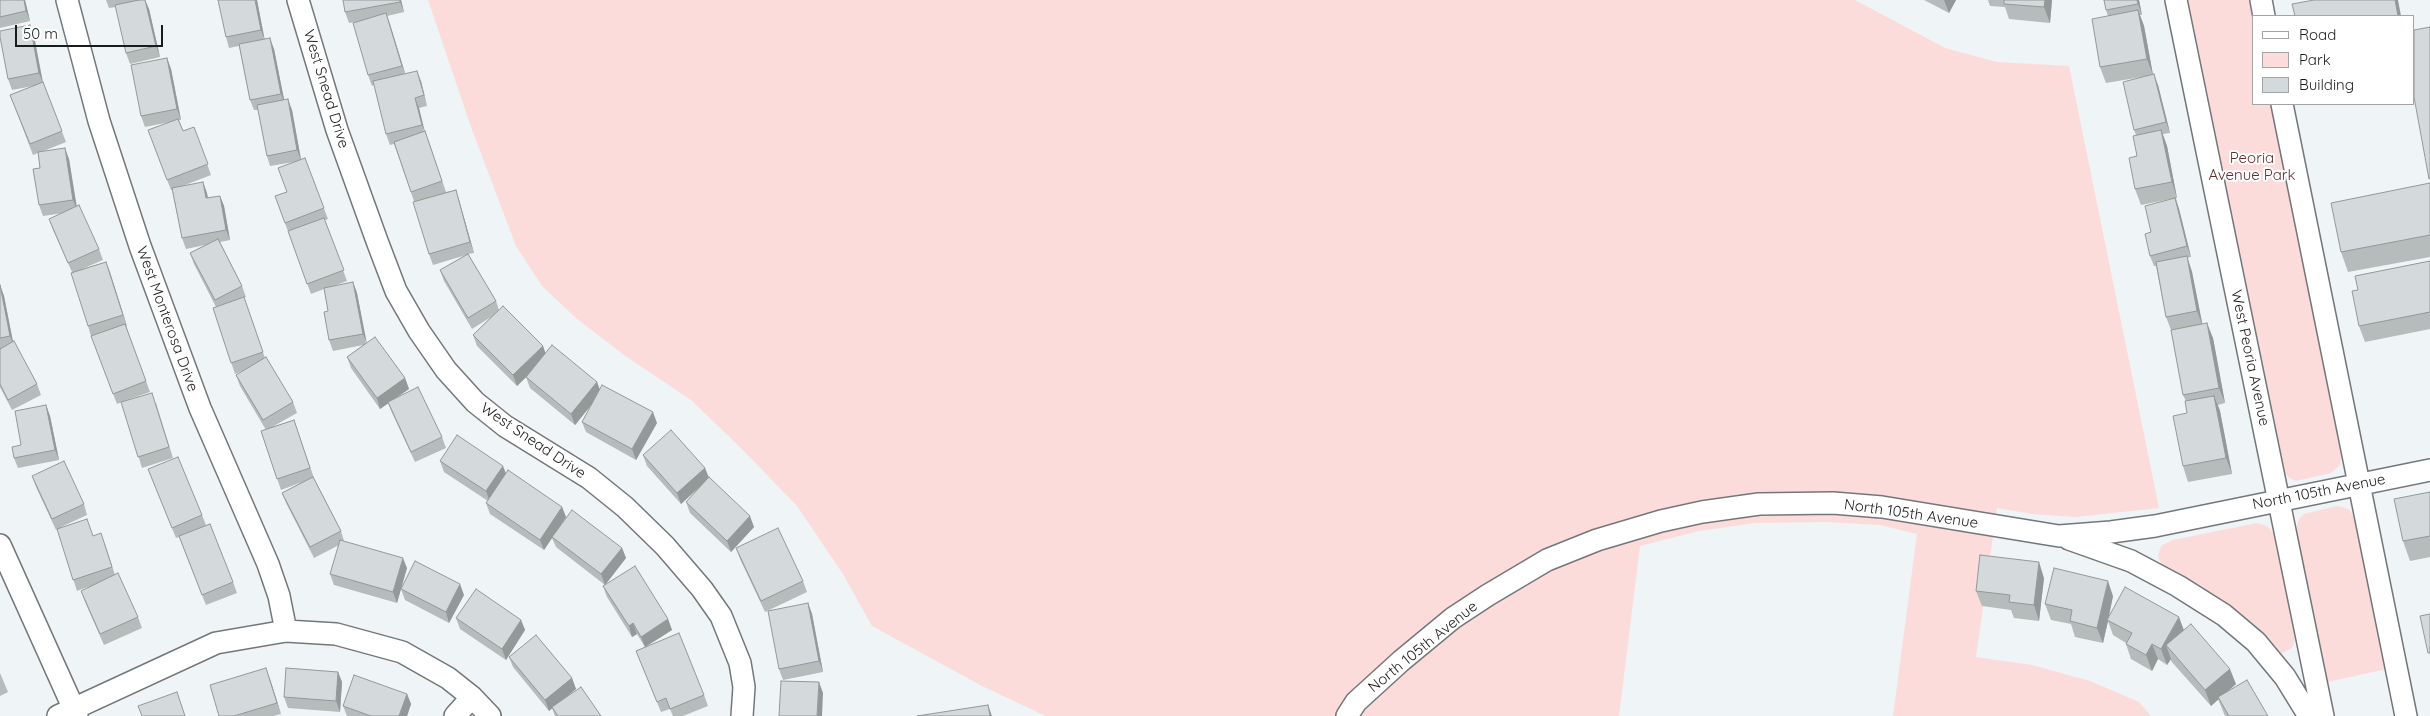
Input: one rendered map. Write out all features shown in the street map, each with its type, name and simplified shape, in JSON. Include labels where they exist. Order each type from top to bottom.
[{"type":"street","name":"West Monterosa Drive","points":[[67,0],[99,121],[146,264],[200,408],[268,564],[279,596],[286,631]]},
{"type":"street","name":"West Snead Drive","points":[[298,0],[338,130],[377,241],[396,290],[419,331],[446,370],[475,402],[514,431],[589,478],[625,507],[664,546],[702,589],[721,616],[740,663],[744,687],[742,716]]},
{"type":"street","name":"West Peoria Avenue","points":[[2176,0],[2323,716]]},
{"type":"street","points":[[2261,0],[2264,15]]},
{"type":"street","points":[[2282,105],[2406,716]]},
{"type":"street","name":"North 105th Avenue","points":[[2059,536],[2155,526],[2279,499],[2430,470]]},
{"type":"street","name":"North 105th Avenue","points":[[1347,716],[1356,702],[1401,661],[1453,618],[1547,560],[1606,537],[1661,521],[1702,512],[1760,504],[1833,503],[1882,507],[2059,536],[2131,561],[2178,586],[2224,615],[2256,642],[2285,677],[2304,704],[2309,716]]},
{"type":"street","points":[[0,545],[70,714],[186,655],[216,643],[286,631],[336,634],[402,652],[441,674],[472,697],[490,716]]},
{"type":"street","points":[[455,716],[472,697]]},
{"type":"green space","points":[[428,0],[1855,0],[1945,48],[1997,62],[2069,66],[2159,508],[2076,517],[2032,514],[1997,508],[1976,657],[2032,665],[2090,681],[2139,702],[2151,716],[1893,716],[1917,534],[1880,525],[1826,522],[1755,523],[1699,531],[1640,546],[1619,716],[1046,716],[982,686],[872,626],[843,574],[797,506],[743,450],[691,400],[624,355],[576,318],[542,286],[516,246],[471,127]]},
{"type":"green space","name":"Peoria Avenue Park","points":[[2186,0],[2249,0],[2252,15],[2252,105],[2271,105],[2342,451],[2340,465],[2331,473],[2296,481],[2288,477],[2282,468]]},
{"type":"green space","points":[[2337,506],[2349,509],[2357,522],[2387,669],[2327,682],[2296,530],[2299,519],[2304,514]]},
{"type":"green space","points":[[2257,523],[2267,526],[2274,534],[2296,637],[2292,648],[2280,654],[2162,566],[2158,556],[2161,546],[2173,540]]},
{"type":"building","points":[[0,0],[24,0],[26,11],[0,17]]},
{"type":"building","points":[[145,0],[156,46],[126,53],[115,5]]},
{"type":"building","points":[[218,0],[255,0],[261,30],[226,37]]},
{"type":"building","points":[[343,0],[400,0],[400,2],[345,12]]},
{"type":"building","points":[[2004,0],[2045,0],[2044,7],[2004,4]]},
{"type":"building","points":[[2104,0],[2137,0],[2138,4],[2106,10]]},
{"type":"building","points":[[2314,0],[2395,0],[2398,15],[2295,15],[2292,4]]},
{"type":"building","points":[[2138,10],[2147,59],[2100,67],[2092,19]]},
{"type":"building","points":[[386,13],[402,66],[368,75],[353,23]]},
{"type":"building","points":[[30,25],[39,73],[8,79],[0,31]]},
{"type":"building","points":[[2430,27],[2430,179],[2415,102],[2415,30]]},
{"type":"building","points":[[270,38],[281,94],[250,100],[239,44]]},
{"type":"building","points":[[167,58],[177,109],[141,116],[131,65]]},
{"type":"building","points":[[417,71],[424,95],[415,98],[422,125],[386,134],[373,81]]},
{"type":"building","points":[[2154,74],[2166,122],[2134,130],[2123,82]]},
{"type":"building","points":[[43,82],[62,131],[30,144],[10,95]]},
{"type":"building","points":[[288,99],[297,150],[267,156],[257,105]]},
{"type":"building","points":[[178,119],[183,131],[194,127],[208,164],[167,180],[148,130]]},
{"type":"building","points":[[2161,130],[2172,182],[2135,189],[2129,158],[2137,156],[2133,136]]},
{"type":"building","points":[[425,131],[442,181],[411,192],[394,142]]},
{"type":"building","points":[[65,148],[73,200],[39,205],[33,169],[40,168],[38,152]]},
{"type":"building","points":[[305,158],[324,208],[285,223],[275,196],[287,192],[278,168]]},
{"type":"building","points":[[203,182],[206,198],[220,196],[226,230],[182,238],[172,188]]},
{"type":"building","points":[[2430,183],[2430,235],[2341,252],[2331,203]]},
{"type":"building","points":[[456,190],[470,242],[429,254],[413,202]]},
{"type":"building","points":[[2175,198],[2187,246],[2150,256],[2145,234],[2151,232],[2145,206]]},
{"type":"building","points":[[79,205],[99,249],[68,263],[49,219]]},
{"type":"building","points":[[324,218],[344,270],[307,284],[288,231]]},
{"type":"building","points":[[218,239],[242,286],[215,300],[190,253]]},
{"type":"building","points":[[468,254],[496,301],[468,318],[440,270]]},
{"type":"building","points":[[2187,256],[2197,311],[2166,317],[2156,262]]},
{"type":"building","points":[[2430,261],[2430,312],[2359,326],[2352,291],[2358,290],[2355,276]]},
{"type":"building","points":[[106,262],[123,315],[88,326],[71,273]]},
{"type":"building","points":[[353,282],[363,334],[329,340],[324,312],[328,311],[324,288]]},
{"type":"building","points":[[0,285],[10,336],[0,338]]},
{"type":"building","points":[[244,297],[263,352],[231,363],[213,308]]},
{"type":"building","points":[[503,306],[543,346],[513,375],[473,335]]},
{"type":"building","points":[[2207,323],[2219,388],[2183,395],[2171,330]]},
{"type":"building","points":[[125,324],[146,381],[113,394],[91,336]]},
{"type":"building","points":[[375,337],[405,378],[377,398],[347,357]]},
{"type":"building","points":[[14,341],[37,384],[8,400],[0,384],[0,349]]},
{"type":"building","points":[[552,345],[597,382],[571,414],[526,377]]},
{"type":"building","points":[[266,357],[293,402],[263,420],[236,375]]},
{"type":"building","points":[[602,385],[653,412],[632,449],[582,422]]},
{"type":"building","points":[[418,387],[442,437],[411,452],[388,402]]},
{"type":"building","points":[[152,393],[169,447],[138,457],[121,402]]},
{"type":"building","points":[[2214,396],[2226,458],[2183,466],[2173,416],[2187,413],[2185,401]]},
{"type":"building","points":[[46,405],[55,450],[14,458],[12,447],[21,445],[15,411]]},
{"type":"building","points":[[294,420],[310,468],[277,479],[261,431]]},
{"type":"building","points":[[671,430],[705,468],[677,493],[643,455]]},
{"type":"building","points":[[457,435],[503,466],[486,491],[440,461]]},
{"type":"building","points":[[178,457],[202,515],[172,528],[148,469]]},
{"type":"building","points":[[64,461],[84,504],[52,519],[32,476]]},
{"type":"building","points":[[508,470],[562,507],[540,540],[486,503]]},
{"type":"building","points":[[313,477],[341,531],[310,547],[282,493]]},
{"type":"building","points":[[709,477],[750,516],[727,541],[686,502]]},
{"type":"building","points":[[2430,492],[2430,536],[2403,541],[2394,499]]},
{"type":"building","points":[[572,510],[622,548],[601,574],[552,537]]},
{"type":"building","points":[[87,519],[93,536],[101,533],[112,567],[73,580],[57,529]]},
{"type":"building","points":[[210,524],[233,582],[202,595],[179,536]]},
{"type":"building","points":[[778,528],[803,581],[761,601],[736,548]]},
{"type":"building","points":[[340,540],[403,558],[393,592],[330,574]]},
{"type":"building","points":[[1980,555],[2039,562],[2034,605],[2009,602],[2010,595],[1976,591]]},
{"type":"building","points":[[415,561],[460,584],[446,612],[401,589]]},
{"type":"building","points":[[635,566],[668,619],[641,637],[633,623],[629,626],[603,586]]},
{"type":"building","points":[[2054,568],[2108,581],[2097,628],[2070,621],[2072,610],[2045,604]]},
{"type":"building","points":[[118,573],[138,617],[100,634],[81,591]]},
{"type":"building","points":[[2125,587],[2179,617],[2161,649],[2152,644],[2146,655],[2126,644],[2132,633],[2107,620]]},
{"type":"building","points":[[476,589],[521,620],[502,649],[456,618]]},
{"type":"building","points":[[808,603],[819,661],[779,669],[768,611]]},
{"type":"building","points":[[2430,614],[2430,653],[2428,653],[2420,616]]},
{"type":"building","points":[[2191,624],[2230,669],[2205,690],[2166,645]]},
{"type":"building","points":[[679,633],[704,695],[670,709],[666,698],[657,702],[636,651]]},
{"type":"building","points":[[536,635],[572,678],[545,700],[509,657]]},
{"type":"building","points":[[266,668],[277,703],[234,716],[219,716],[210,685]]},
{"type":"building","points":[[286,668],[338,672],[336,701],[284,697]]},
{"type":"building","points":[[354,675],[407,694],[399,716],[371,716],[343,706]]},
{"type":"building","points":[[2247,680],[2268,716],[2229,716],[2218,697]]},
{"type":"building","points":[[781,681],[819,682],[817,716],[779,716]]},
{"type":"building","points":[[581,687],[601,716],[558,716],[552,707]]},
{"type":"building","points":[[177,692],[185,716],[142,716],[138,706]]},
{"type":"building","points":[[988,705],[990,716],[917,716]]}]
